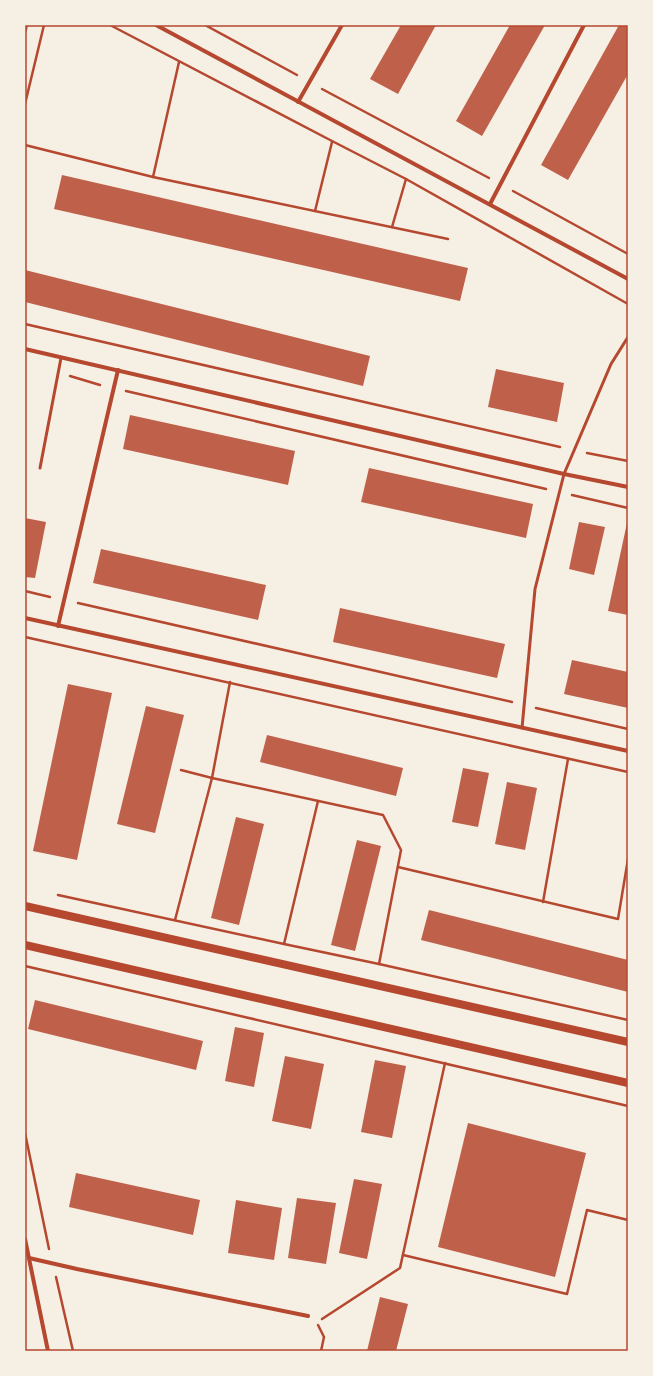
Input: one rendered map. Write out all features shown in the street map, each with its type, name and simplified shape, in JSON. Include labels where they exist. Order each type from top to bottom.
[{"type":"main road","points":[[25,906],[628,1042]]},
{"type":"main road","points":[[25,946],[628,1083]]},
{"type":"street","points":[[25,30],[26,25]]},
{"type":"street","points":[[156,25],[628,279]]},
{"type":"street","points":[[298,102],[342,25]]},
{"type":"street","points":[[490,204],[584,25]]},
{"type":"street","points":[[25,349],[564,474],[628,487]]},
{"type":"street","points":[[58,626],[118,370]]},
{"type":"street","points":[[25,618],[628,751]]},
{"type":"street","points":[[25,1239],[48,1351]]},
{"type":"street","points":[[29,1258],[308,1316]]},
{"type":"lane","points":[[522,728],[535,589],[564,474],[611,364],[628,337]]},
{"type":"lane","points":[[40,468],[61,358]]},
{"type":"path","points":[[25,104],[44,25]]},
{"type":"path","points":[[110,25],[406,179],[628,304]]},
{"type":"path","points":[[205,25],[628,254]]},
{"type":"path","points":[[153,177],[179,62]]},
{"type":"path","points":[[315,211],[332,141]]},
{"type":"path","points":[[25,145],[153,177],[448,239]]},
{"type":"path","points":[[392,227],[406,179]]},
{"type":"path","points":[[25,324],[574,451],[628,461]]},
{"type":"path","points":[[58,373],[114,389],[628,508]]},
{"type":"path","points":[[25,591],[628,729]]},
{"type":"path","points":[[25,637],[628,772]]},
{"type":"path","points":[[175,920],[212,778],[230,682]]},
{"type":"path","points":[[543,902],[568,759]]},
{"type":"path","points":[[181,770],[383,815],[401,850],[379,964]]},
{"type":"path","points":[[284,944],[318,801]]},
{"type":"path","points":[[398,867],[618,919],[628,859]]},
{"type":"path","points":[[55,894],[379,964],[628,1020]]},
{"type":"path","points":[[25,966],[628,1106]]},
{"type":"path","points":[[321,1351],[324,1337],[317,1322],[400,1268],[444,1063]]},
{"type":"path","points":[[25,1133],[52,1264],[73,1351]]},
{"type":"path","points":[[403,1255],[567,1294],[587,1210],[628,1220]]},
{"type":"building","points":[[401,25],[436,25],[398,94],[370,79]]},
{"type":"building","points":[[510,25],[545,25],[482,136],[456,121]]},
{"type":"building","points":[[619,25],[628,25],[628,74],[568,180],[541,165]]},
{"type":"building","points":[[62,175],[468,268],[460,301],[54,209]]},
{"type":"building","points":[[25,270],[370,356],[363,386],[25,302]]},
{"type":"building","points":[[496,369],[564,383],[557,422],[488,407]]},
{"type":"building","points":[[130,415],[295,451],[288,485],[123,449]]},
{"type":"building","points":[[369,468],[533,504],[526,538],[361,502]]},
{"type":"building","points":[[25,518],[46,522],[35,578],[25,577]]},
{"type":"building","points":[[579,522],[605,527],[594,575],[569,569]]},
{"type":"building","points":[[628,523],[628,615],[608,611]]},
{"type":"building","points":[[101,549],[266,585],[258,620],[93,583]]},
{"type":"building","points":[[340,608],[505,644],[497,678],[333,642]]},
{"type":"building","points":[[572,660],[628,672],[628,708],[564,694]]},
{"type":"building","points":[[68,684],[112,693],[77,860],[33,851]]},
{"type":"building","points":[[146,706],[184,715],[155,833],[117,824]]},
{"type":"building","points":[[267,735],[403,768],[396,796],[260,762]]},
{"type":"building","points":[[463,768],[489,773],[478,827],[452,822]]},
{"type":"building","points":[[507,782],[537,788],[525,850],[495,844]]},
{"type":"building","points":[[236,817],[264,824],[239,925],[211,918]]},
{"type":"building","points":[[357,840],[381,846],[355,951],[331,945]]},
{"type":"building","points":[[429,910],[628,960],[628,992],[421,940]]},
{"type":"building","points":[[35,1000],[203,1041],[196,1070],[28,1029]]},
{"type":"building","points":[[235,1027],[264,1033],[254,1087],[225,1081]]},
{"type":"building","points":[[285,1056],[324,1064],[311,1129],[272,1121]]},
{"type":"building","points":[[375,1060],[406,1066],[392,1138],[361,1132]]},
{"type":"building","points":[[468,1123],[586,1153],[555,1277],[438,1247]]},
{"type":"building","points":[[76,1173],[200,1200],[193,1235],[69,1207]]},
{"type":"building","points":[[354,1179],[382,1184],[367,1259],[339,1253]]},
{"type":"building","points":[[297,1198],[336,1203],[326,1264],[288,1258]]},
{"type":"building","points":[[236,1200],[282,1208],[274,1260],[228,1253]]},
{"type":"building","points":[[380,1297],[408,1304],[396,1351],[367,1351]]}]
